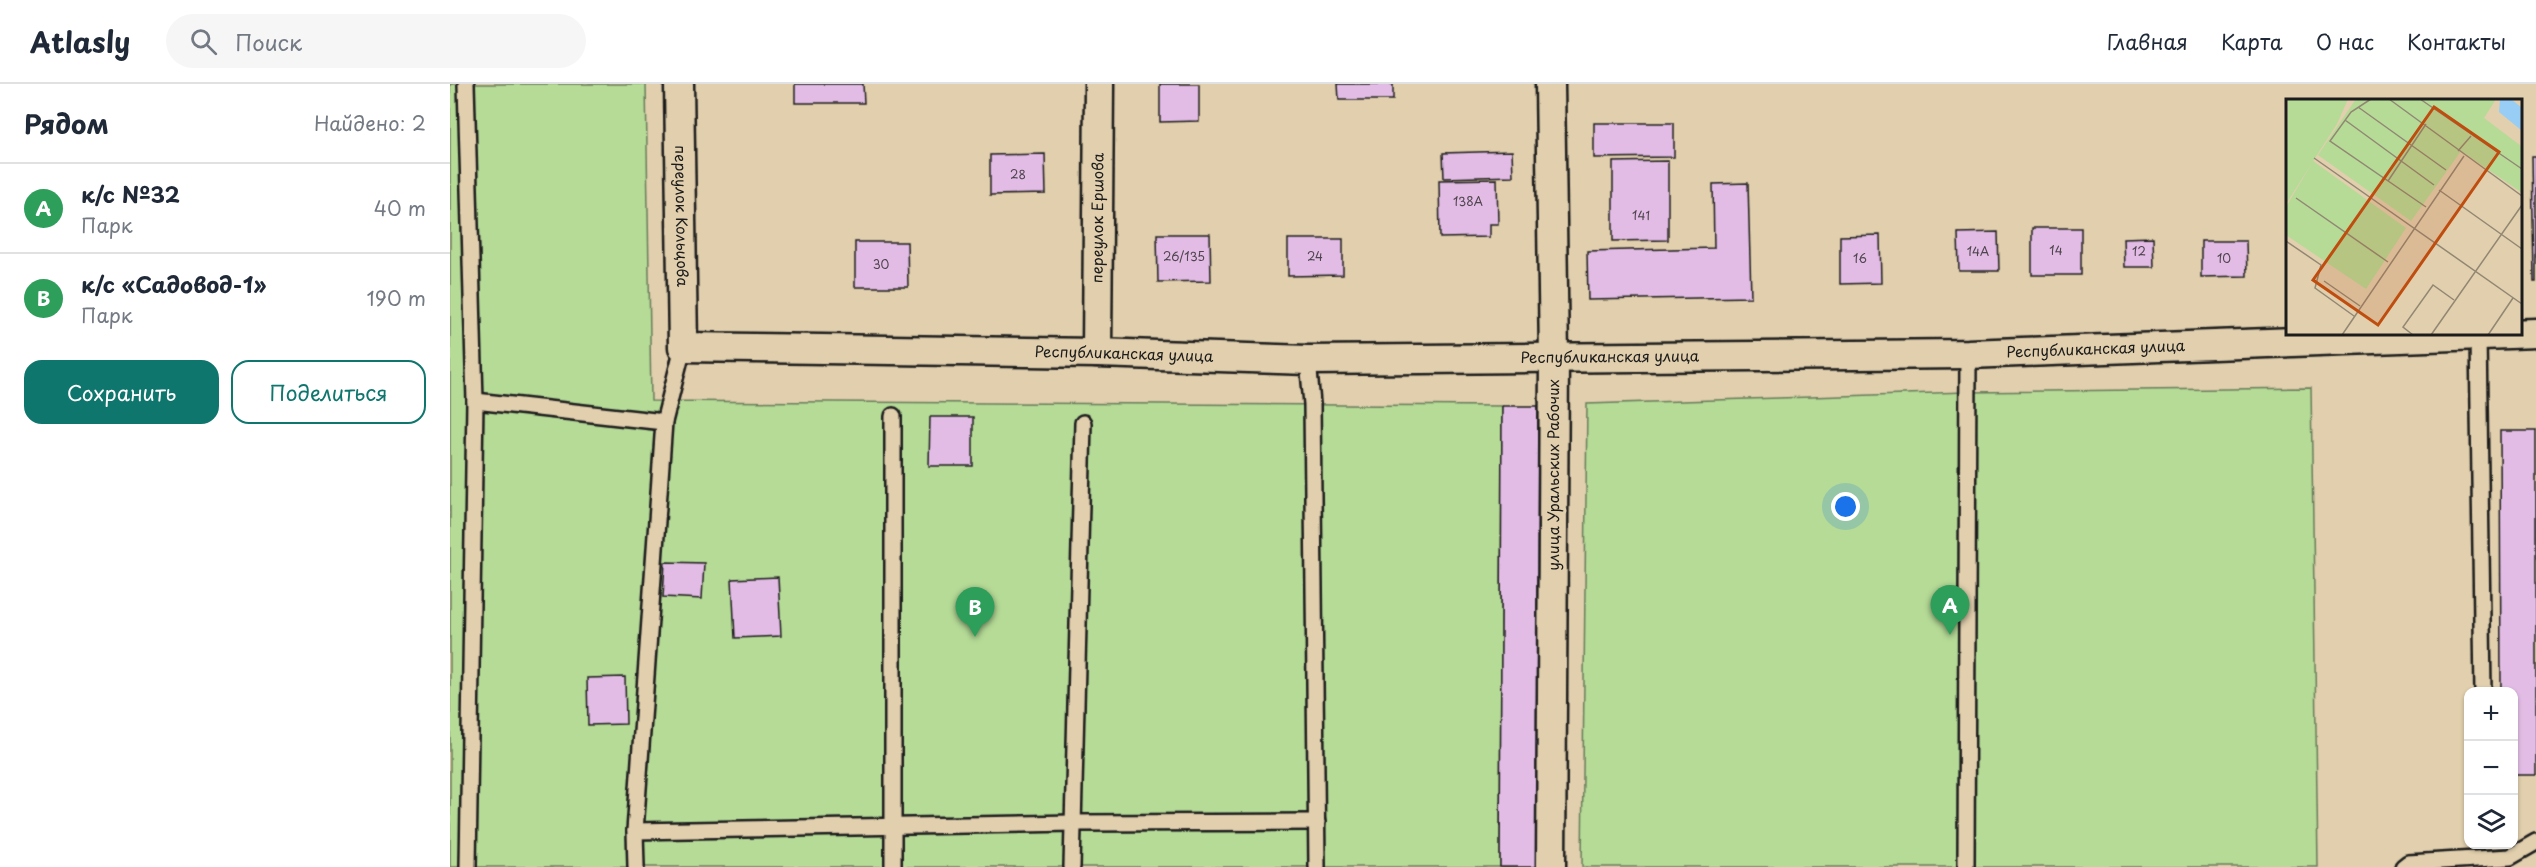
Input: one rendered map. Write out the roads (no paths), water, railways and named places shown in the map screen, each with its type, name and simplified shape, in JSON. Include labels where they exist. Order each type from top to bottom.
[{"type":"street","name":"переулок Кольцова","points":[[679,84],[683,347]]},
{"type":"street","name":"переулок Ершова","points":[[1097,352],[1099,84]]},
{"type":"street","name":"улица Уральских Рабочих","points":[[1550,84],[1554,358],[1551,867]]},
{"type":"street","name":"Республиканская улица","points":[[2521,334],[2536,333]]},
{"type":"street","name":"Республиканская улица","points":[[683,347],[1097,352],[1308,360],[1968,354],[2517,334]]},
{"type":"lane","points":[[466,84],[475,401],[468,867]]},
{"type":"lane","points":[[2478,336],[2483,687]]},
{"type":"lane","points":[[636,867],[635,831],[664,422],[683,347]]},
{"type":"lane","points":[[1966,867],[1968,354]]},
{"type":"lane","points":[[1308,360],[1312,404],[1317,867]]},
{"type":"lane","points":[[475,401],[664,422]]},
{"type":"lane","points":[[893,416],[893,867]]},
{"type":"lane","points":[[1072,867],[1083,423]]},
{"type":"lane","points":[[635,831],[1073,823],[1317,822]]},
{"type":"lane","points":[[2403,867],[2408,863],[2510,857],[2536,842]]},
{"type":"place","name":"к/с №32","points":[[1950,635]]},
{"type":"place","name":"к/с «Садовод-1»","points":[[975,637]]}]
